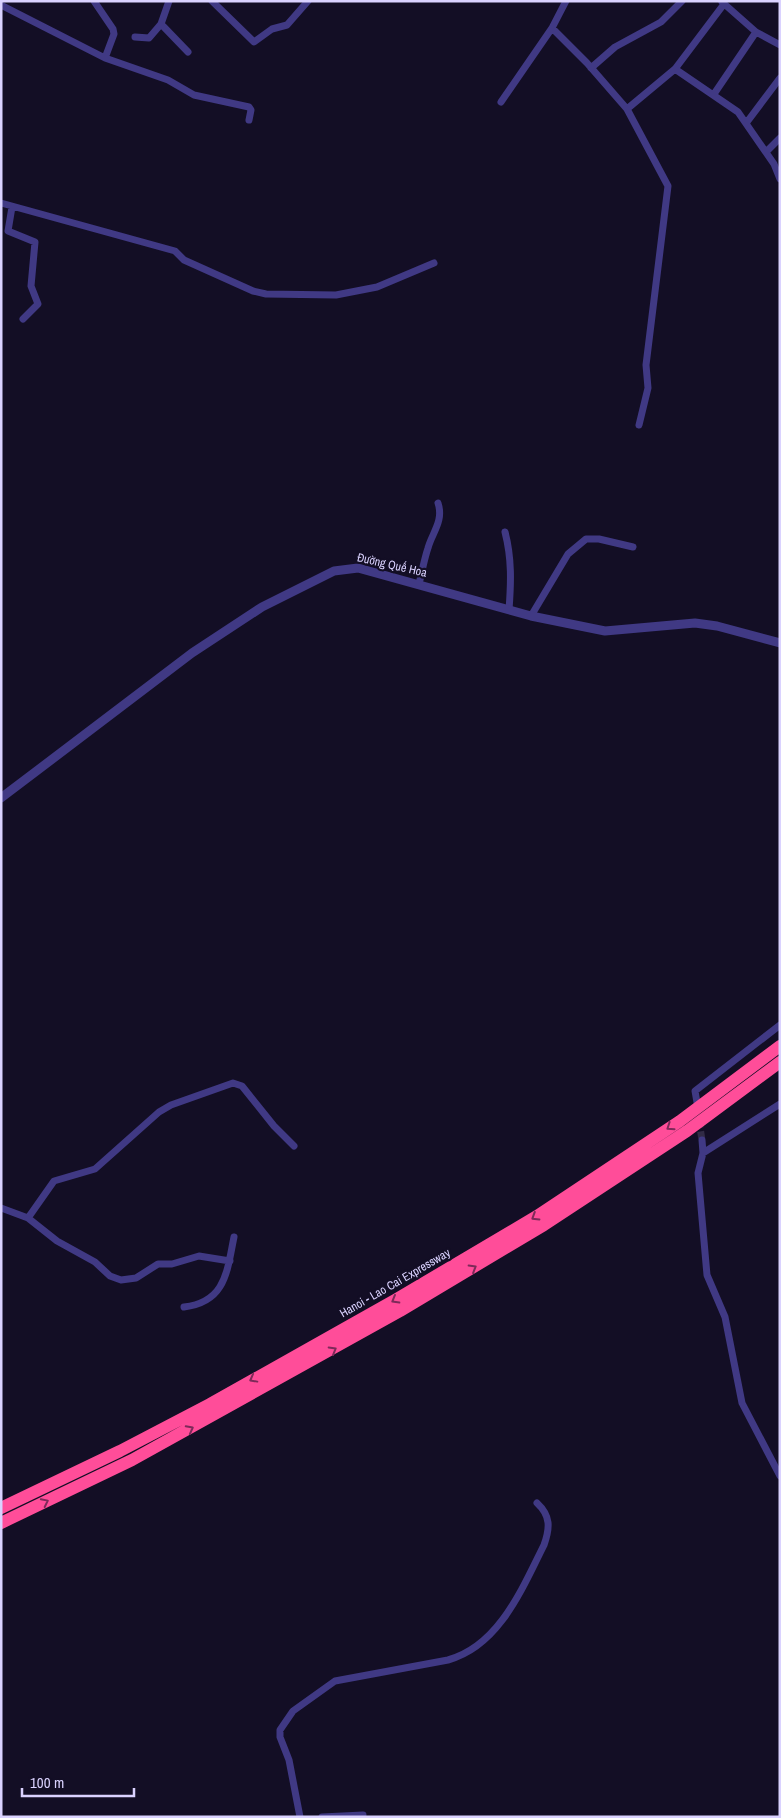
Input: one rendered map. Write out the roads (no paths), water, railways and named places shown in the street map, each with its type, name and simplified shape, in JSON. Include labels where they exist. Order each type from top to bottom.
[{"type":"highway","points":[[740,1076],[780,1038]]},
{"type":"highway","name":"Hanoi - Lao Cai Expressway","points":[[1,1508],[120,1451],[403,1295],[537,1216],[680,1121],[780,1046]]},
{"type":"highway","name":"Hanoi - Lao Cai Expressway","points":[[1,1522],[141,1456],[400,1311],[544,1225],[687,1131],[780,1062]]},
{"type":"street","points":[[94,1],[114,29],[105,58]]},
{"type":"street","points":[[135,37],[149,38],[162,24],[169,1]]},
{"type":"street","points":[[212,1],[254,42],[272,29],[288,25],[308,1]]},
{"type":"street","points":[[501,102],[552,28],[566,1]]},
{"type":"street","points":[[591,68],[614,47],[661,22],[682,1]]},
{"type":"street","points":[[627,109],[675,68],[722,3],[756,32],[780,45]]},
{"type":"street","points":[[1,5],[105,58],[168,80],[194,95],[249,107],[251,110],[249,120]]},
{"type":"street","points":[[162,24],[188,52]]},
{"type":"street","points":[[552,28],[627,109],[668,186],[669,192],[646,365],[648,388],[639,425]]},
{"type":"street","points":[[714,94],[756,32]]},
{"type":"street","points":[[675,68],[732,106],[747,122],[780,179]]},
{"type":"street","points":[[747,122],[780,78]]},
{"type":"street","points":[[766,152],[780,138]]},
{"type":"street","points":[[1,203],[175,251],[184,260],[253,291],[266,294],[327,295],[377,287],[434,263]]},
{"type":"street","points":[[12,207],[8,231],[35,242],[31,286],[38,304],[23,319]]},
{"type":"street","points":[[419,584],[428,548],[437,530],[440,516],[438,503]]},
{"type":"street","points":[[505,532],[511,553],[512,581],[509,610]]},
{"type":"street","points":[[530,616],[568,554],[586,539],[599,539],[633,547]]},
{"type":"street","name":"Đường Quế Hoa","points":[[1,798],[192,653],[262,607],[334,571],[346,568],[358,568],[530,616],[605,631],[706,624],[780,643]]},
{"type":"street","points":[[698,1108],[695,1091],[780,1025]]},
{"type":"street","points":[[28,1218],[54,1180],[95,1169],[159,1112],[171,1105],[234,1083],[242,1086],[274,1126],[294,1146]]},
{"type":"street","points":[[703,1153],[780,1104]]},
{"type":"street","points":[[702,1140],[703,1153],[698,1173],[708,1278],[725,1316],[742,1402],[780,1476]]},
{"type":"street","points":[[1,1208],[28,1218],[57,1241],[95,1262],[110,1276],[121,1280],[136,1278],[158,1264],[172,1264],[198,1256],[230,1262]]},
{"type":"street","points":[[184,1307],[198,1305],[213,1297],[230,1262],[234,1237]]},
{"type":"street","points":[[300,1817],[289,1760],[280,1737],[280,1730],[289,1716],[306,1700],[334,1681],[438,1663],[459,1657],[477,1647],[502,1619],[544,1545],[548,1535],[549,1518],[537,1503]]},
{"type":"street","points":[[322,1817],[363,1815]]},
{"type":"tunnel","points":[[699,1121],[702,1140]]}]
